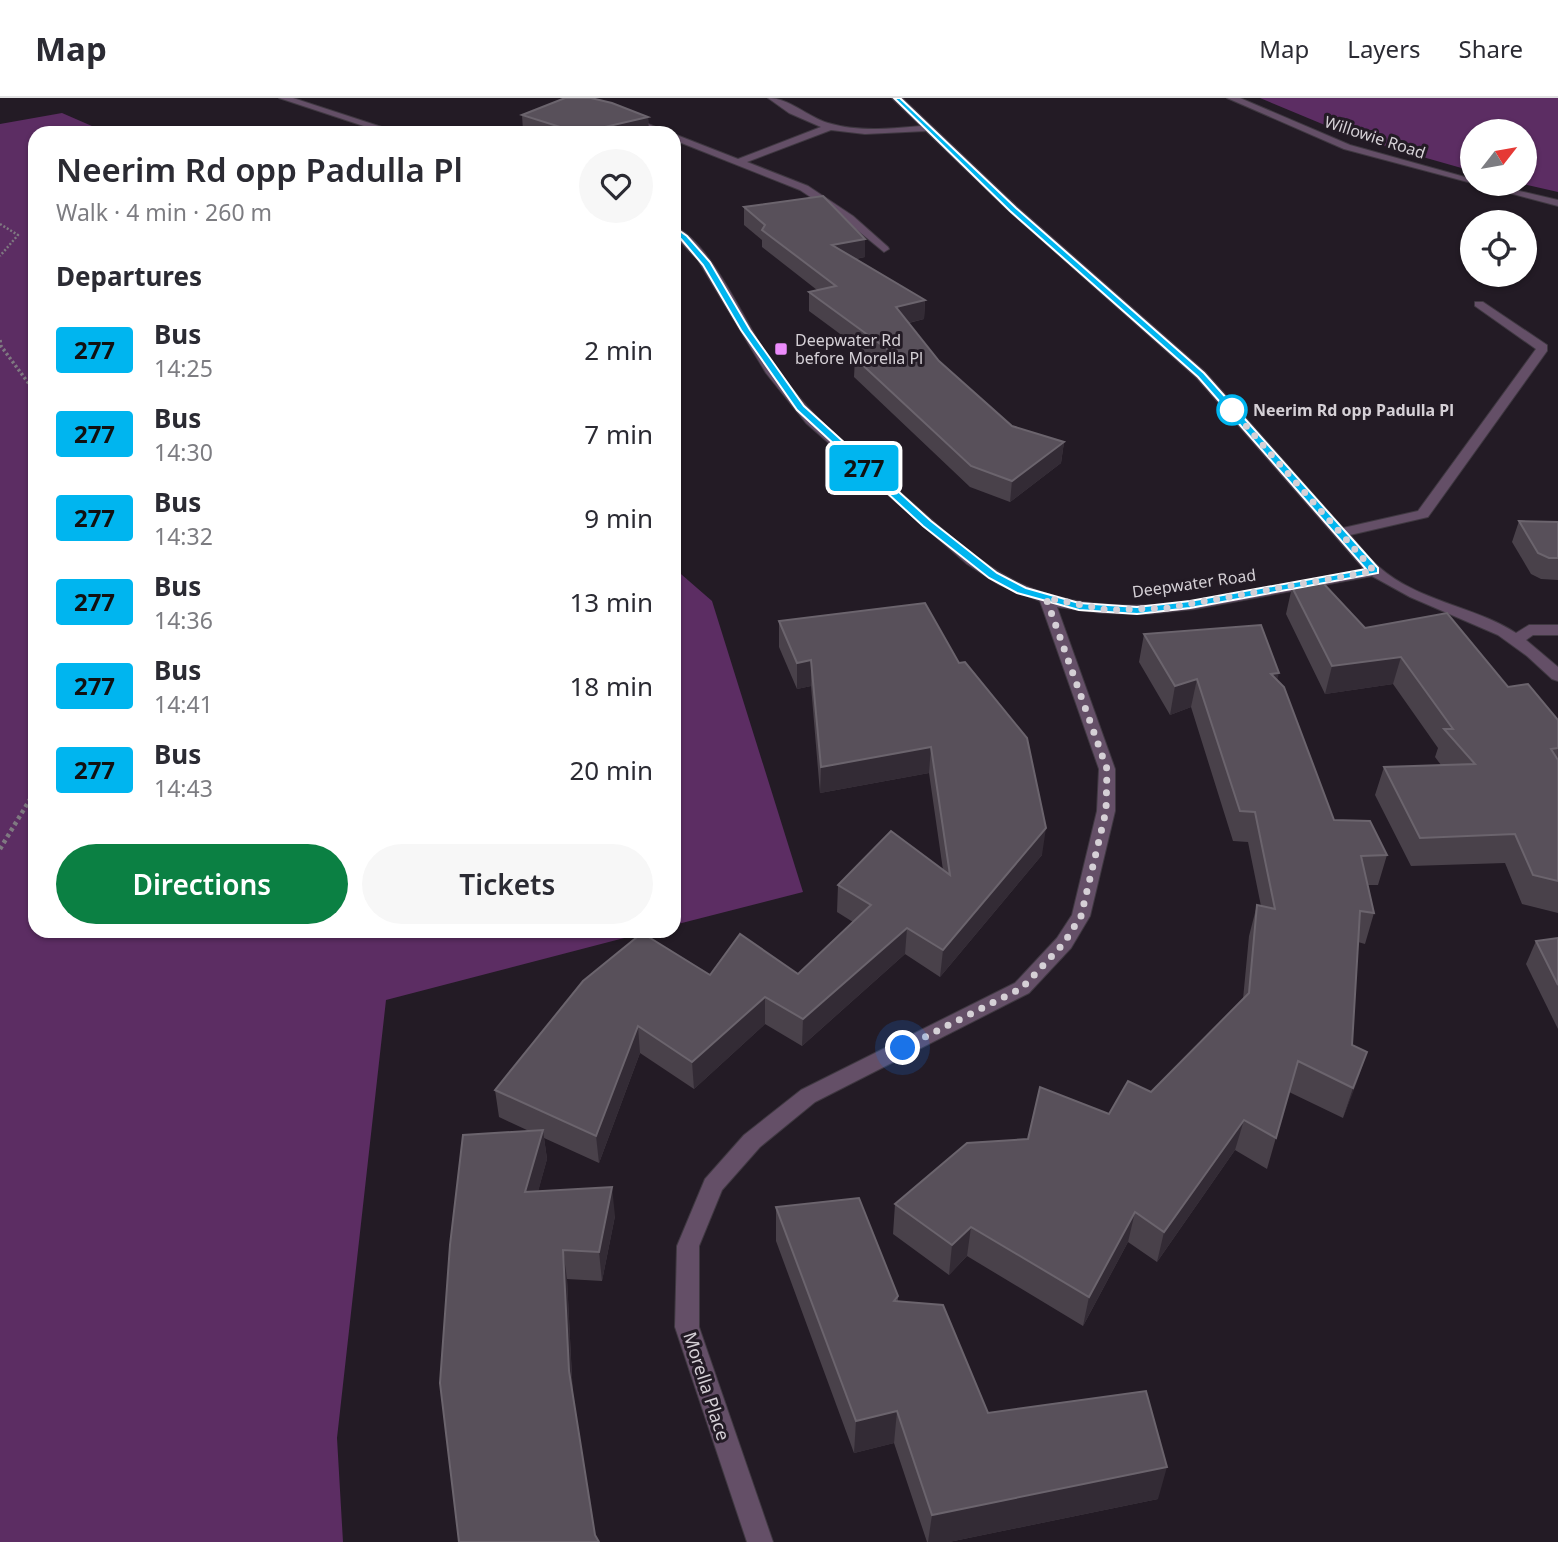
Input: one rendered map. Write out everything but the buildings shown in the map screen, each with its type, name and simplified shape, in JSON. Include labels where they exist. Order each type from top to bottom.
[{"type":"street","points":[[284,98],[373,126]]},
{"type":"street","points":[[772,98],[793,113],[827,128],[882,132],[928,128]]},
{"type":"street","points":[[897,98],[1013,209],[1201,375],[1374,571],[1404,590],[1484,622],[1517,640],[1558,676]]},
{"type":"street","name":"Willowie Road","points":[[1232,98],[1347,147],[1460,179]]},
{"type":"street","points":[[611,113],[645,126]]},
{"type":"street","points":[[738,162],[827,128]]},
{"type":"street","points":[[681,140],[804,188],[849,218],[884,249]]},
{"type":"street","points":[[1529,196],[1558,203]]},
{"type":"street","name":"Deepwater Road","points":[[681,235],[707,264],[746,330],[800,408],[927,523],[993,575],[1021,591],[1108,610],[1167,608],[1374,571]]},
{"type":"street","points":[[1339,533],[1423,514],[1543,348],[1479,304]]},
{"type":"street","name":"Morella Place","points":[[760,1542],[687,1327],[688,1246],[713,1185],[752,1140],[808,1096],[1022,988],[1064,943],[1081,916],[1106,811],[1107,769],[1046,598]]},
{"type":"street","points":[[1517,640],[1529,630],[1558,630]]},
{"type":"path","points":[[0,224],[18,235],[0,256]]},
{"type":"path","points":[[0,340],[1,346],[28,383]]},
{"type":"path","points":[[0,849],[28,803]]},
{"type":"shaded area","points":[[1260,98],[1558,98],[1558,192],[1537,187],[1537,119],[1460,119],[1460,168],[1356,138]]},
{"type":"shaded area","points":[[62,113],[92,126],[28,126],[28,938],[624,938],[386,1000],[337,1438],[343,1542],[0,1542],[0,124]]},
{"type":"shaded area","points":[[681,574],[712,601],[803,892],[681,923]]},
{"type":"bus line","name":"277","points":[[681,235],[707,264],[746,330],[800,408],[927,523],[993,575],[1021,591],[1079,606],[1137,610],[1167,608],[1374,571],[1186,360],[1013,209],[897,98]]},
{"type":"place","name":"Deepwater Rd before Morella Pl","points":[[781,349]]},
{"type":"place","name":"Neerim Rd opp Padulla Pl","points":[[1232,410]]},
{"type":"route","points":[[903,1048],[1022,988],[1064,943],[1081,916],[1106,811],[1107,769],[1046,598],[1108,610],[1167,608],[1374,571],[1232,410]]}]
